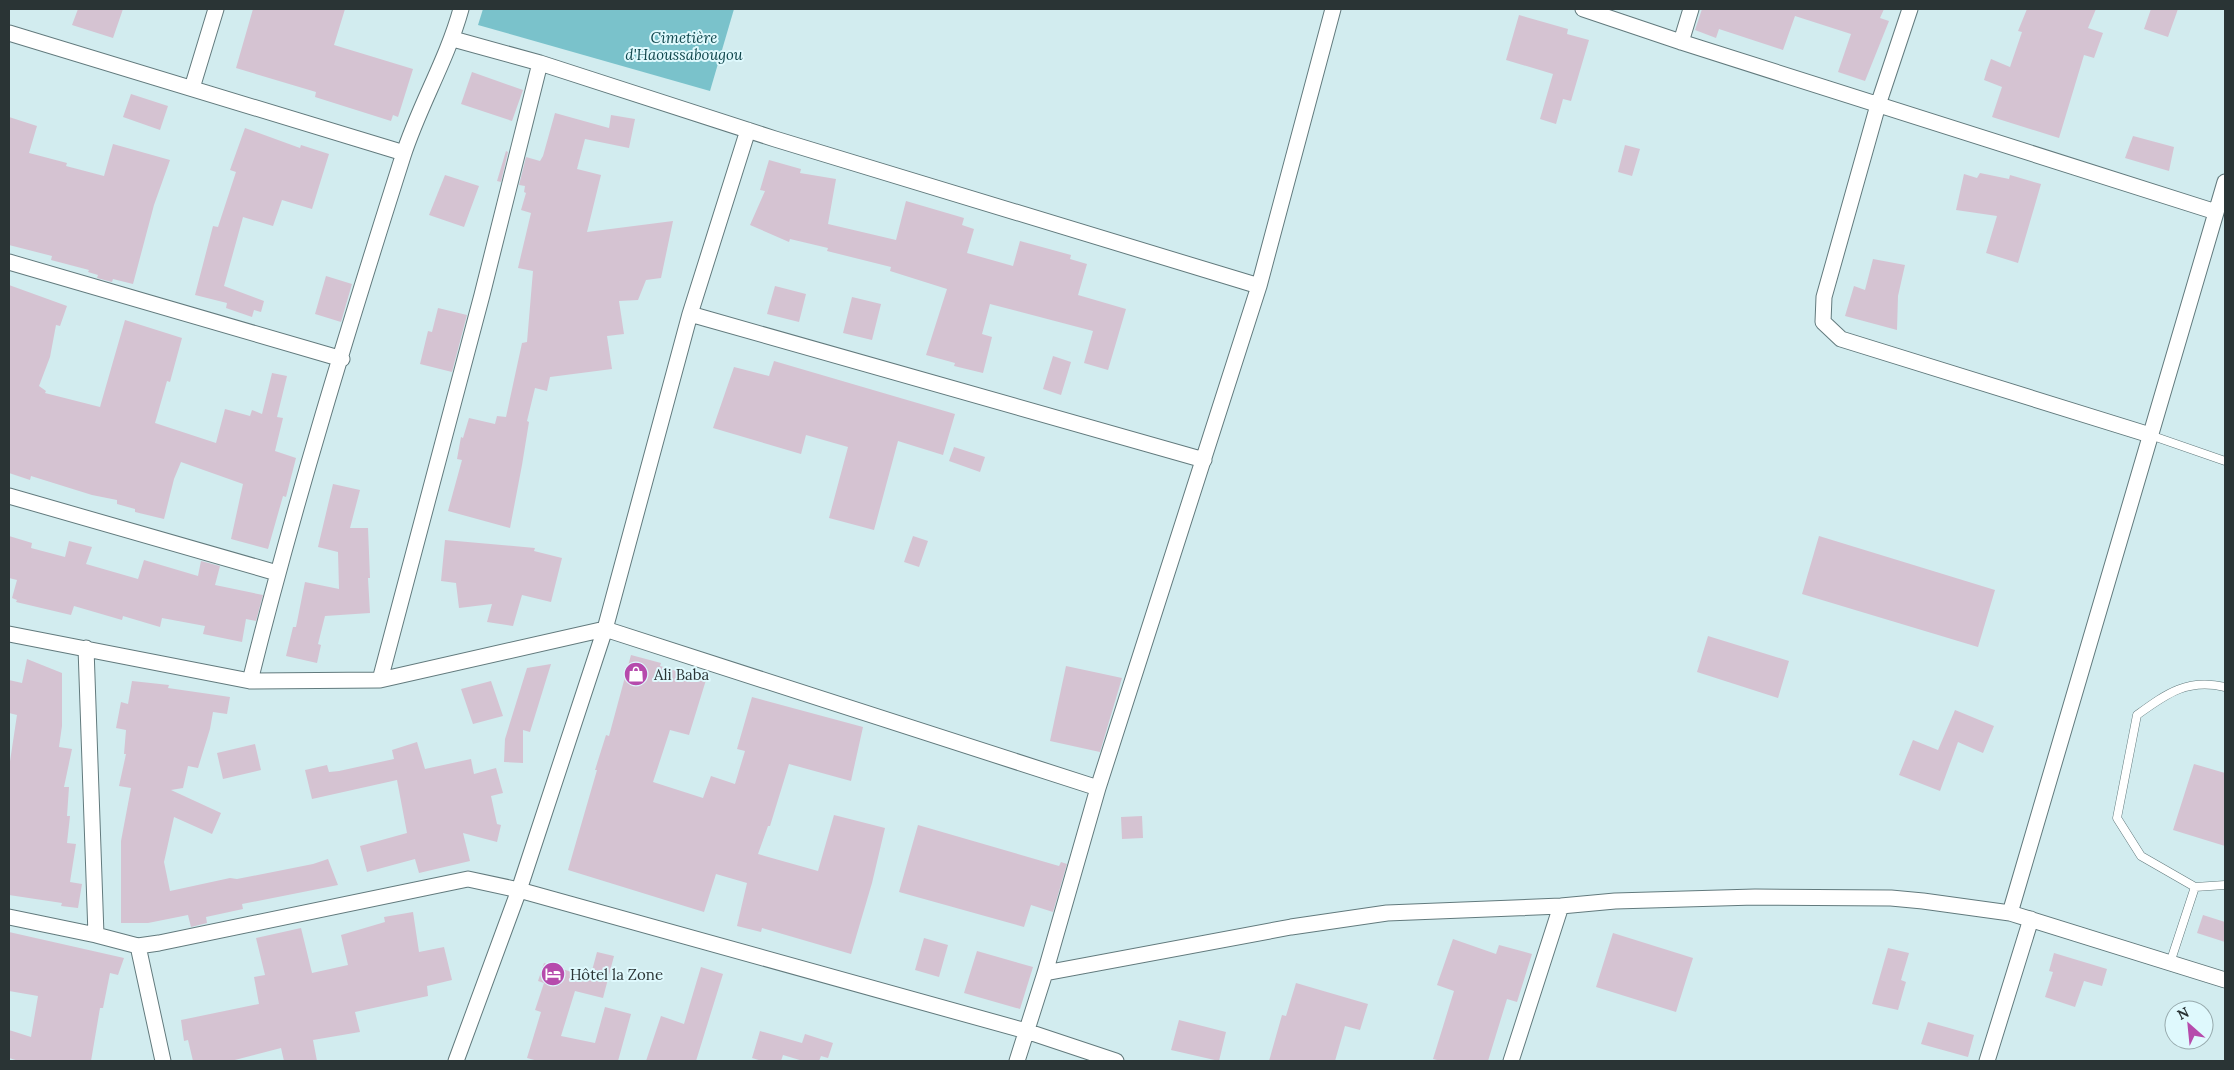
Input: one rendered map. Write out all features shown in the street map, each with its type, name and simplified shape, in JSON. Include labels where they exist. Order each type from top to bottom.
[{"type":"street","points":[[192,88],[216,9]]},
{"type":"street","points":[[250,681],[277,573],[404,153],[452,39],[461,9]]},
{"type":"street","points":[[1017,1061],[1046,973],[1098,788],[1259,286],[1333,9]]},
{"type":"street","points":[[1583,9],[2216,212]]},
{"type":"street","points":[[1681,42],[1691,9]]},
{"type":"street","points":[[1910,9],[1878,105],[1824,298],[1824,322],[1841,339],[2150,435]]},
{"type":"street","points":[[9,33],[404,153]]},
{"type":"street","points":[[452,39],[540,63],[748,130],[1259,286]]},
{"type":"street","points":[[380,680],[482,294],[540,63]]},
{"type":"street","points":[[456,1061],[519,890],[605,629],[690,314],[748,130]]},
{"type":"street","points":[[2010,914],[2225,182]]},
{"type":"street","points":[[9,262],[342,359]]},
{"type":"street","points":[[690,314],[1204,460]]},
{"type":"street","points":[[9,496],[277,573]]},
{"type":"street","points":[[9,634],[250,681],[380,680],[605,629],[1098,788]]},
{"type":"street","points":[[86,648],[96,935]]},
{"type":"street","points":[[9,917],[96,935],[138,946],[468,879],[519,890],[1026,1031],[1116,1061]]},
{"type":"street","points":[[1046,973],[1291,927],[1387,914],[1700,898],[1891,898],[1923,900],[2031,919],[2225,980]]},
{"type":"street","points":[[1511,1061],[1561,906]]},
{"type":"street","points":[[1987,1061],[2031,919]]},
{"type":"street","points":[[138,946],[163,1061]]},
{"type":"lane","points":[[2150,435],[2225,461]]},
{"type":"lane","points":[[2225,686],[2208,683],[2172,690],[2137,715],[2116,818],[2141,856],[2195,887],[2225,885]]},
{"type":"lane","points":[[2170,963],[2195,887]]},
{"type":"green space","name":"Cimetière d'Haoussabougou","points":[[483,9],[734,9],[710,91],[478,25]]},
{"type":"building","points":[[78,9],[123,9],[113,38],[72,25]]},
{"type":"building","points":[[253,9],[345,9],[334,45],[413,69],[398,117],[393,115],[391,121],[315,97],[316,92],[236,68]]},
{"type":"building","points":[[1702,9],[1884,9],[1880,18],[1889,21],[1865,81],[1838,72],[1851,34],[1795,16],[1783,50],[1719,29],[1716,38],[1695,30]]},
{"type":"building","points":[[2027,9],[2096,9],[2088,28],[2103,33],[2094,58],[2084,55],[2059,138],[1992,117],[2002,87],[1984,80],[1987,70],[1991,59],[2010,67],[2022,32],[2018,31]]},
{"type":"building","points":[[2151,9],[2178,9],[2168,37],[2144,29]]},
{"type":"building","points":[[1519,15],[1568,29],[1567,34],[1589,40],[1571,101],[1563,99],[1556,124],[1540,119],[1553,74],[1506,60]]},
{"type":"building","points":[[472,72],[523,90],[512,121],[461,104]]},
{"type":"building","points":[[131,94],[168,106],[160,130],[123,117]]},
{"type":"building","points":[[555,113],[609,128],[611,115],[635,119],[629,148],[585,139],[577,169],[601,175],[587,232],[673,221],[661,278],[646,280],[638,300],[619,301],[624,334],[607,336],[612,369],[550,377],[547,391],[535,388],[527,421],[529,422],[510,528],[448,511],[462,460],[457,459],[461,437],[463,438],[469,418],[495,424],[497,416],[506,417],[522,343],[527,342],[533,271],[518,268],[531,213],[521,210],[526,193],[524,192],[525,186],[519,185],[526,157],[540,161],[543,156]]},
{"type":"building","points":[[9,117],[37,126],[29,153],[67,163],[66,166],[104,176],[113,144],[170,160],[154,205],[133,284],[113,279],[112,282],[97,278],[98,275],[88,272],[89,270],[51,260],[52,256],[9,245]]},
{"type":"building","points":[[245,128],[300,148],[301,145],[329,154],[312,209],[282,200],[273,226],[243,217],[224,286],[264,301],[261,312],[254,310],[252,317],[226,308],[227,303],[195,295],[213,226],[218,227],[236,172],[230,170]]},
{"type":"building","points":[[2133,136],[2174,147],[2169,171],[2125,158]]},
{"type":"building","points":[[1625,145],[1640,149],[1632,176],[1618,172]]},
{"type":"building","points":[[506,151],[508,152],[501,182],[497,181]]},
{"type":"building","points":[[769,160],[801,169],[800,173],[836,179],[828,224],[896,240],[906,201],[964,218],[962,225],[974,229],[967,253],[1013,266],[1020,241],[1071,255],[1070,259],[1087,264],[1078,295],[1126,309],[1108,370],[1084,363],[1093,331],[990,304],[982,334],[992,337],[983,373],[954,366],[955,363],[926,355],[947,289],[890,271],[891,267],[827,251],[828,248],[790,239],[789,242],[750,225],[765,191],[760,190]]},
{"type":"building","points":[[1980,173],[2009,179],[2010,175],[2041,184],[2018,263],[1986,253],[1997,216],[1956,210],[1964,174],[1977,178]]},
{"type":"building","points":[[445,175],[479,186],[464,227],[429,215]]},
{"type":"building","points":[[1873,259],[1905,265],[1898,296],[1897,330],[1845,316],[1854,286],[1865,290]]},
{"type":"building","points":[[326,276],[352,284],[341,322],[315,314]]},
{"type":"building","points":[[9,285],[67,306],[60,326],[56,325],[50,357],[39,386],[46,391],[45,393],[100,407],[125,320],[182,338],[170,382],[167,381],[155,423],[216,443],[225,409],[250,416],[252,410],[262,414],[272,373],[287,376],[277,417],[283,418],[275,451],[296,458],[286,497],[283,496],[268,549],[231,539],[243,484],[181,462],[174,479],[164,519],[135,512],[135,509],[117,504],[117,500],[92,495],[31,476],[30,480],[9,473]]},
{"type":"building","points":[[775,286],[806,294],[799,322],[767,314]]},
{"type":"building","points":[[852,297],[881,304],[872,340],[843,333]]},
{"type":"building","points":[[438,308],[467,315],[452,372],[420,364],[428,331],[432,332]]},
{"type":"building","points":[[1053,356],[1071,362],[1061,395],[1043,389]]},
{"type":"building","points":[[774,361],[955,414],[943,455],[898,441],[874,530],[829,518],[848,447],[806,435],[801,454],[713,428],[734,367],[769,376]]},
{"type":"building","points":[[954,447],[985,457],[980,472],[949,461]]},
{"type":"building","points":[[333,484],[360,490],[350,528],[368,528],[370,613],[325,616],[318,644],[321,645],[317,663],[286,656],[293,627],[296,627],[305,582],[339,589],[338,552],[318,547]]},
{"type":"building","points":[[9,536],[32,543],[31,548],[65,557],[69,541],[92,547],[86,564],[138,579],[144,560],[198,576],[201,561],[220,566],[215,585],[263,595],[256,621],[246,619],[242,642],[203,634],[205,626],[162,618],[160,627],[123,616],[122,620],[74,606],[71,615],[16,602],[17,600],[12,598],[17,580],[9,578]]},
{"type":"building","points":[[913,536],[928,541],[919,567],[904,562]]},
{"type":"building","points":[[1819,536],[1995,590],[1978,647],[1802,594]]},
{"type":"building","points":[[445,540],[535,548],[534,551],[562,558],[551,602],[522,595],[513,626],[487,622],[492,604],[459,608],[456,583],[441,581]]},
{"type":"building","points":[[1708,636],[1789,661],[1778,698],[1697,672]]},
{"type":"building","points":[[631,655],[661,663],[660,666],[706,680],[689,735],[670,730],[653,782],[703,798],[711,776],[735,784],[745,751],[737,749],[752,697],[863,727],[851,781],[789,764],[770,826],[768,826],[758,854],[818,871],[834,815],[885,828],[872,883],[851,954],[762,928],[761,932],[737,926],[747,883],[716,874],[704,912],[568,870],[597,770],[595,770],[606,735],[609,736]]},
{"type":"building","points":[[27,659],[62,673],[62,726],[59,747],[72,749],[64,787],[69,787],[67,816],[70,816],[67,843],[76,844],[70,882],[82,884],[78,908],[61,906],[62,903],[9,895],[9,768],[17,715],[9,713],[9,680],[22,683]]},
{"type":"building","points":[[551,664],[530,732],[523,730],[523,763],[504,762],[505,739],[527,668]]},
{"type":"building","points":[[1066,666],[1122,678],[1100,752],[1050,741]]},
{"type":"building","points":[[132,681],[169,685],[168,688],[230,697],[227,714],[213,712],[210,729],[198,768],[188,766],[183,788],[171,790],[221,813],[212,834],[174,817],[164,862],[170,891],[230,878],[237,879],[313,864],[328,859],[338,885],[242,904],[243,909],[206,917],[207,923],[191,927],[188,915],[148,923],[121,923],[121,841],[131,788],[119,786],[126,754],[124,754],[126,730],[116,728],[121,702],[128,704]]},
{"type":"building","points":[[491,681],[503,716],[473,724],[461,689]]},
{"type":"building","points":[[1955,710],[1994,726],[1983,753],[1958,742],[1940,791],[1899,775],[1913,740],[1938,750]]},
{"type":"building","points":[[417,742],[425,769],[471,759],[474,774],[496,768],[503,793],[491,796],[497,824],[501,825],[497,842],[463,833],[470,861],[419,873],[415,859],[367,872],[360,846],[407,833],[397,780],[312,799],[305,770],[327,765],[329,772],[339,771],[394,759],[392,750]]},
{"type":"building","points":[[255,744],[261,770],[223,779],[217,753]]},
{"type":"building","points":[[2194,764],[2225,773],[2225,846],[2173,830]]},
{"type":"building","points":[[1142,816],[1143,838],[1122,839],[1121,817]]},
{"type":"building","points":[[918,825],[1059,866],[1061,862],[1067,864],[1053,912],[1031,905],[1024,927],[899,892]]},
{"type":"building","points":[[413,912],[419,952],[444,947],[452,980],[427,986],[428,996],[355,1012],[360,1032],[313,1040],[317,1061],[284,1061],[281,1048],[231,1061],[193,1061],[188,1040],[184,1041],[181,1020],[259,1004],[254,977],[265,975],[256,938],[301,928],[312,973],[348,965],[341,935],[385,922],[384,917]]},
{"type":"building","points":[[2203,915],[2225,922],[2225,942],[2197,933]]},
{"type":"building","points":[[9,932],[124,958],[118,975],[110,973],[103,1008],[100,1008],[91,1061],[19,1061],[9,1058],[9,1030],[31,1037],[38,996],[9,991]]},
{"type":"building","points":[[1613,933],[1693,958],[1676,1012],[1596,987]]},
{"type":"building","points":[[924,938],[948,945],[939,977],[915,970]]},
{"type":"building","points":[[1453,939],[1496,954],[1499,945],[1532,954],[1517,1002],[1507,999],[1488,1061],[1441,1061],[1433,1059],[1454,991],[1437,985]]},
{"type":"building","points":[[1888,948],[1909,953],[1901,980],[1906,982],[1898,1010],[1872,1004]]},
{"type":"building","points":[[977,951],[1033,967],[1020,1009],[964,993]]},
{"type":"building","points":[[597,952],[614,956],[603,998],[575,991],[561,1036],[595,1043],[605,1007],[631,1014],[618,1061],[538,1061],[527,1058],[541,1012],[535,1010],[544,983],[538,981],[544,963],[590,978]]},
{"type":"building","points":[[2054,953],[2107,969],[2102,986],[2084,981],[2075,1007],[2045,997],[2053,972],[2049,971]]},
{"type":"building","points":[[701,967],[723,974],[696,1061],[646,1061],[661,1016],[684,1024]]},
{"type":"building","points":[[1296,983],[1368,1004],[1360,1030],[1345,1026],[1335,1061],[1269,1061],[1282,1015],[1286,1016]]},
{"type":"building","points":[[1179,1020],[1226,1032],[1219,1061],[1171,1050]]},
{"type":"building","points":[[1928,1022],[1974,1035],[1968,1057],[1921,1044]]},
{"type":"building","points":[[760,1031],[802,1043],[805,1034],[833,1043],[828,1058],[821,1056],[819,1061],[803,1061],[783,1055],[781,1061],[762,1061],[752,1058]]},
{"type":"place","name":"Ali Baba","points":[[636,674]]},
{"type":"place","name":"Hôtel la Zone","points":[[553,974]]}]
